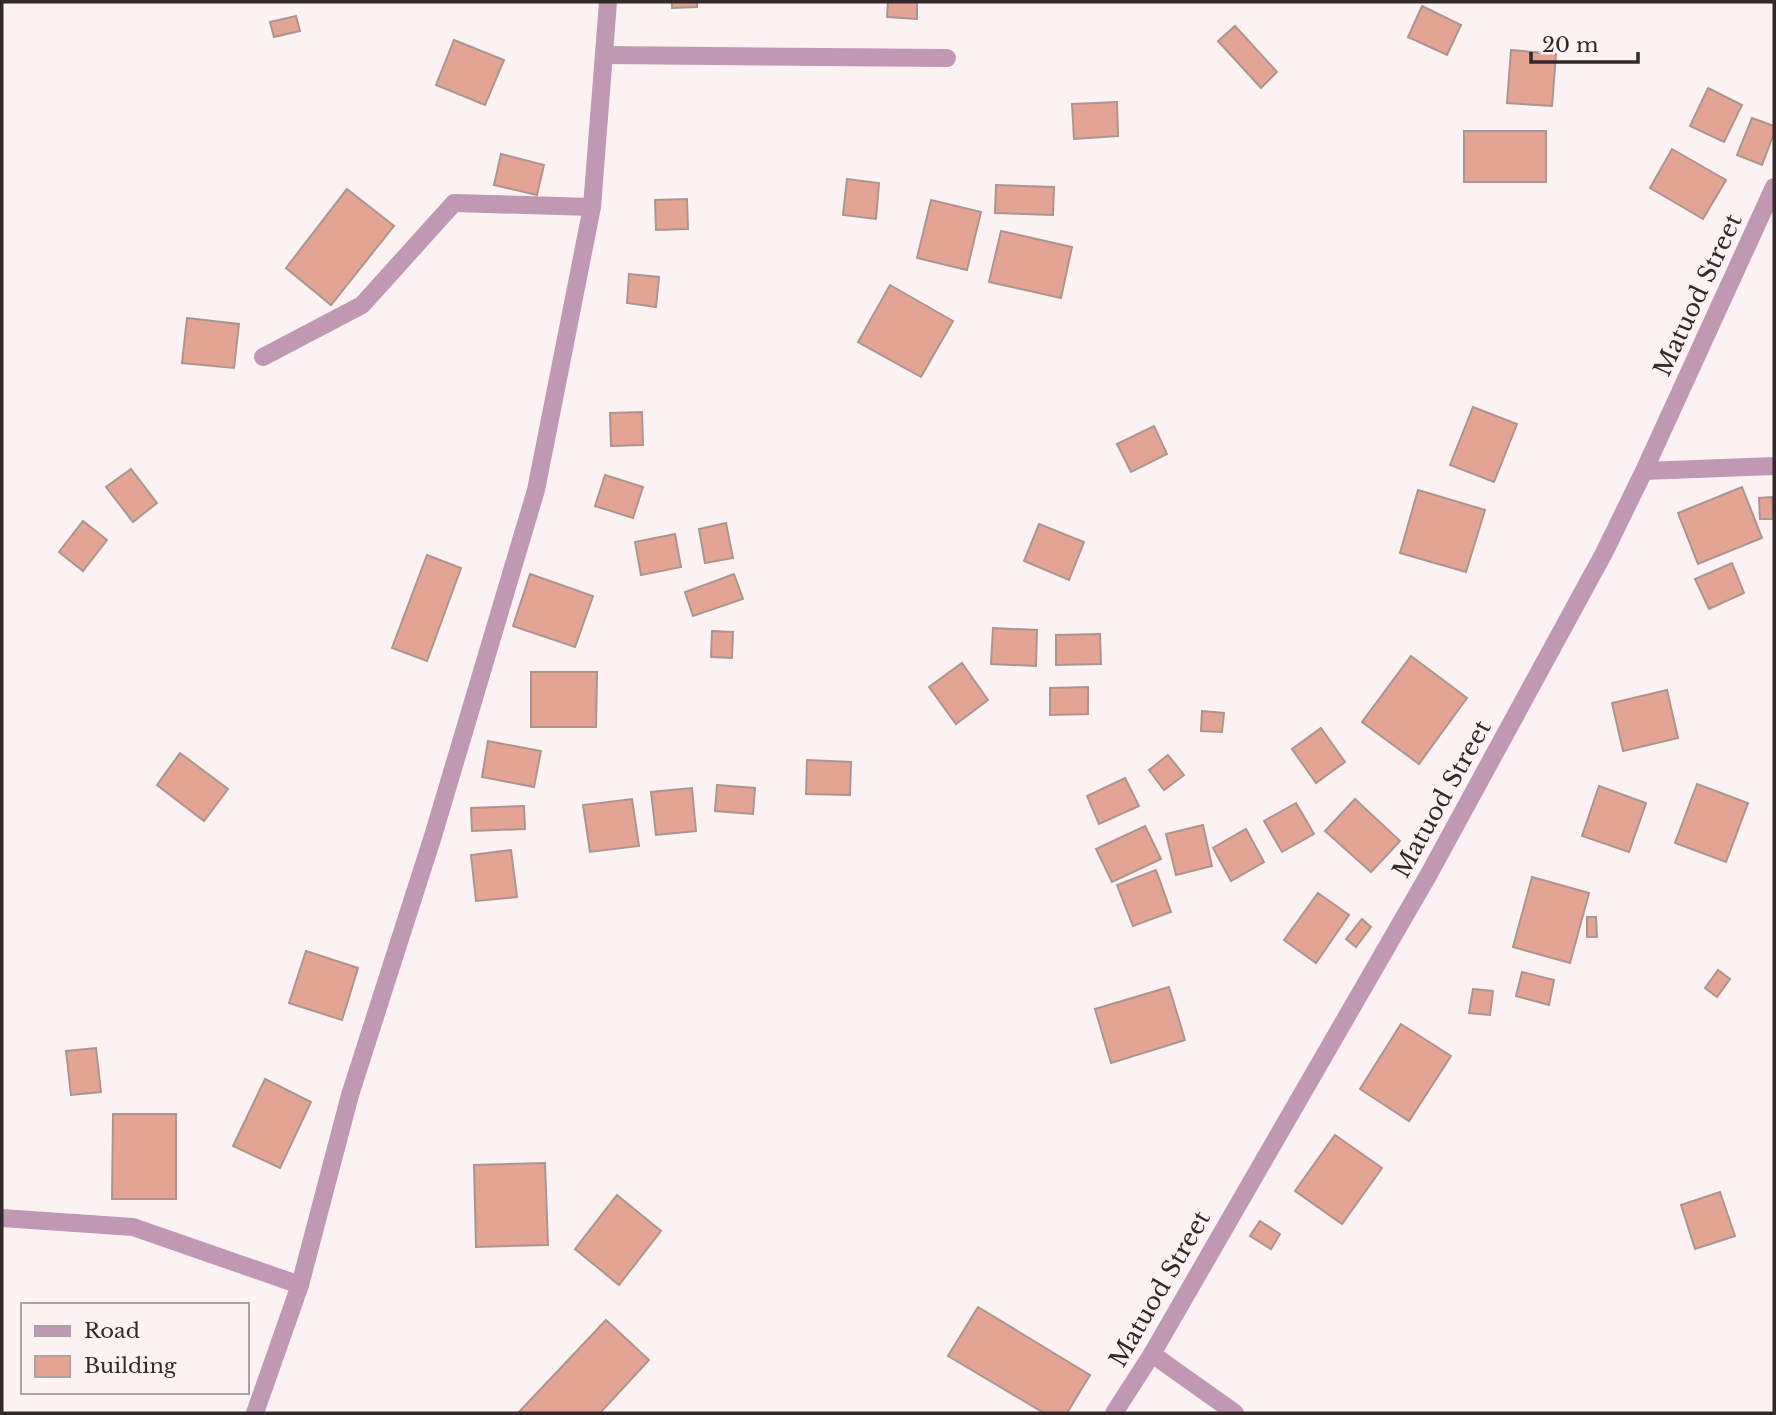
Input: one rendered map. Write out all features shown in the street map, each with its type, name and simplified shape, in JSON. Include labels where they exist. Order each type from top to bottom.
[{"type":"street","points":[[255,1413],[300,1285],[350,1094],[433,836],[536,490],[592,207],[608,2]]},
{"type":"street","points":[[604,55],[947,58]]},
{"type":"street","name":"Matuod Street","points":[[1114,1413],[1152,1354],[1429,874],[1604,553],[1774,187]]},
{"type":"street","points":[[263,357],[362,305],[454,203],[592,207]]},
{"type":"street","points":[[1644,471],[1774,466]]},
{"type":"street","points":[[2,1218],[134,1227],[300,1285]]},
{"type":"street","points":[[1152,1354],[1235,1413]]},
{"type":"building","points":[[672,2],[697,2],[697,7],[672,8]]},
{"type":"building","points":[[888,2],[917,2],[917,19],[887,17]]},
{"type":"building","points":[[1422,6],[1461,25],[1447,55],[1408,37]]},
{"type":"building","points":[[296,16],[300,31],[274,37],[270,22]]},
{"type":"building","points":[[1235,26],[1277,72],[1261,88],[1218,41]]},
{"type":"building","points":[[454,40],[504,60],[485,105],[436,85]]},
{"type":"building","points":[[1511,50],[1556,54],[1552,106],[1507,103]]},
{"type":"building","points":[[1708,88],[1742,105],[1724,142],[1690,126]]},
{"type":"building","points":[[1117,102],[1118,136],[1074,139],[1072,104]]},
{"type":"building","points":[[1752,118],[1774,126],[1762,165],[1737,155]]},
{"type":"building","points":[[1464,131],[1546,131],[1546,182],[1464,182]]},
{"type":"building","points":[[1672,149],[1726,180],[1703,219],[1650,188]]},
{"type":"building","points":[[501,154],[544,165],[537,195],[494,185]]},
{"type":"building","points":[[847,179],[879,183],[876,219],[843,215]]},
{"type":"building","points":[[996,185],[1054,187],[1053,215],[995,213]]},
{"type":"building","points":[[347,189],[394,226],[331,305],[286,268]]},
{"type":"building","points":[[687,199],[688,229],[656,230],[655,200]]},
{"type":"building","points":[[931,200],[981,212],[967,270],[917,258]]},
{"type":"building","points":[[1001,231],[1072,247],[1061,298],[989,282]]},
{"type":"building","points":[[629,274],[659,277],[656,307],[627,303]]},
{"type":"building","points":[[890,285],[953,321],[921,377],[858,342]]},
{"type":"building","points":[[187,318],[239,324],[234,368],[182,363]]},
{"type":"building","points":[[1473,407],[1517,424],[1494,482],[1450,465]]},
{"type":"building","points":[[642,412],[643,445],[611,446],[610,413]]},
{"type":"building","points":[[1154,426],[1167,454],[1131,472],[1117,444]]},
{"type":"building","points":[[131,469],[157,503],[133,522],[106,487]]},
{"type":"building","points":[[605,475],[643,487],[633,518],[595,506]]},
{"type":"building","points":[[1742,487],[1762,538],[1698,564],[1678,513]]},
{"type":"building","points":[[1418,490],[1485,510],[1466,572],[1400,553]]},
{"type":"building","points":[[1772,497],[1773,519],[1760,519],[1759,498]]},
{"type":"building","points":[[83,521],[107,540],[83,571],[59,552]]},
{"type":"building","points":[[726,523],[733,558],[705,563],[699,529]]},
{"type":"building","points":[[1039,524],[1084,542],[1069,580],[1024,561]]},
{"type":"building","points":[[675,534],[681,567],[641,575],[635,542]]},
{"type":"building","points":[[427,555],[461,568],[427,661],[392,648]]},
{"type":"building","points":[[1732,563],[1744,593],[1709,609],[1695,579]]},
{"type":"building","points":[[530,574],[593,596],[575,647],[513,626]]},
{"type":"building","points":[[734,574],[743,599],[693,616],[685,592]]},
{"type":"building","points":[[993,628],[1037,630],[1036,666],[991,664]]},
{"type":"building","points":[[712,631],[733,632],[732,658],[711,657]]},
{"type":"building","points":[[1100,634],[1101,664],[1056,665],[1056,635]]},
{"type":"building","points":[[1411,656],[1467,698],[1419,764],[1362,722]]},
{"type":"building","points":[[962,663],[988,700],[956,724],[929,687]]},
{"type":"building","points":[[531,672],[597,672],[596,727],[531,727]]},
{"type":"building","points":[[1088,687],[1088,714],[1050,715],[1050,688]]},
{"type":"building","points":[[1667,690],[1678,738],[1623,751],[1612,703]]},
{"type":"building","points":[[1202,711],[1224,713],[1222,732],[1201,731]]},
{"type":"building","points":[[1321,728],[1345,762],[1316,783],[1292,749]]},
{"type":"building","points":[[488,741],[541,751],[534,787],[482,777]]},
{"type":"building","points":[[180,753],[228,789],[204,821],[157,785]]},
{"type":"building","points":[[1168,755],[1184,775],[1164,790],[1149,770]]},
{"type":"building","points":[[807,760],[851,762],[850,795],[806,794]]},
{"type":"building","points":[[1125,778],[1139,806],[1099,824],[1087,796]]},
{"type":"building","points":[[1697,784],[1748,803],[1726,862],[1675,843]]},
{"type":"building","points":[[717,785],[755,788],[753,814],[715,811]]},
{"type":"building","points":[[1599,786],[1646,803],[1629,852],[1582,836]]},
{"type":"building","points":[[692,788],[696,831],[656,835],[651,792]]},
{"type":"building","points":[[632,799],[639,846],[590,852],[583,805]]},
{"type":"building","points":[[1355,799],[1400,841],[1371,872],[1325,831]]},
{"type":"building","points":[[1296,803],[1314,834],[1282,852],[1264,821]]},
{"type":"building","points":[[524,806],[525,829],[472,831],[471,808]]},
{"type":"building","points":[[1203,825],[1212,866],[1176,875],[1166,834]]},
{"type":"building","points":[[1145,826],[1161,859],[1112,882],[1096,849]]},
{"type":"building","points":[[1246,829],[1264,862],[1231,881],[1213,848]]},
{"type":"building","points":[[511,850],[517,897],[476,901],[471,855]]},
{"type":"building","points":[[1156,870],[1171,912],[1133,926],[1117,885]]},
{"type":"building","points":[[1532,877],[1589,893],[1570,963],[1513,947]]},
{"type":"building","points":[[1318,893],[1349,915],[1316,963],[1284,940]]},
{"type":"building","points":[[1587,917],[1596,917],[1597,937],[1587,937]]},
{"type":"building","points":[[1362,919],[1371,927],[1356,947],[1346,939]]},
{"type":"building","points":[[306,951],[358,968],[342,1020],[289,1003]]},
{"type":"building","points":[[1718,970],[1730,979],[1717,997],[1705,988]]},
{"type":"building","points":[[1522,972],[1554,980],[1549,1005],[1516,996]]},
{"type":"building","points":[[1169,987],[1185,1040],[1111,1063],[1095,1009]]},
{"type":"building","points":[[1473,989],[1493,991],[1490,1015],[1469,1013]]},
{"type":"building","points":[[1401,1024],[1451,1056],[1409,1121],[1360,1089]]},
{"type":"building","points":[[96,1048],[101,1092],[71,1095],[66,1051]]},
{"type":"building","points":[[265,1079],[311,1102],[280,1168],[233,1146]]},
{"type":"building","points":[[113,1114],[176,1114],[176,1199],[112,1199]]},
{"type":"building","points":[[1335,1135],[1382,1168],[1342,1224],[1295,1191]]},
{"type":"building","points":[[545,1163],[548,1245],[476,1247],[474,1165]]},
{"type":"building","points":[[1720,1192],[1735,1236],[1695,1249],[1681,1205]]},
{"type":"building","points":[[617,1195],[661,1231],[619,1285],[575,1249]]},
{"type":"building","points":[[1260,1221],[1280,1234],[1271,1249],[1250,1236]]},
{"type":"building","points":[[978,1307],[1090,1375],[1067,1413],[1044,1413],[948,1356]]},
{"type":"building","points":[[606,1320],[649,1360],[600,1413],[518,1413]]}]
